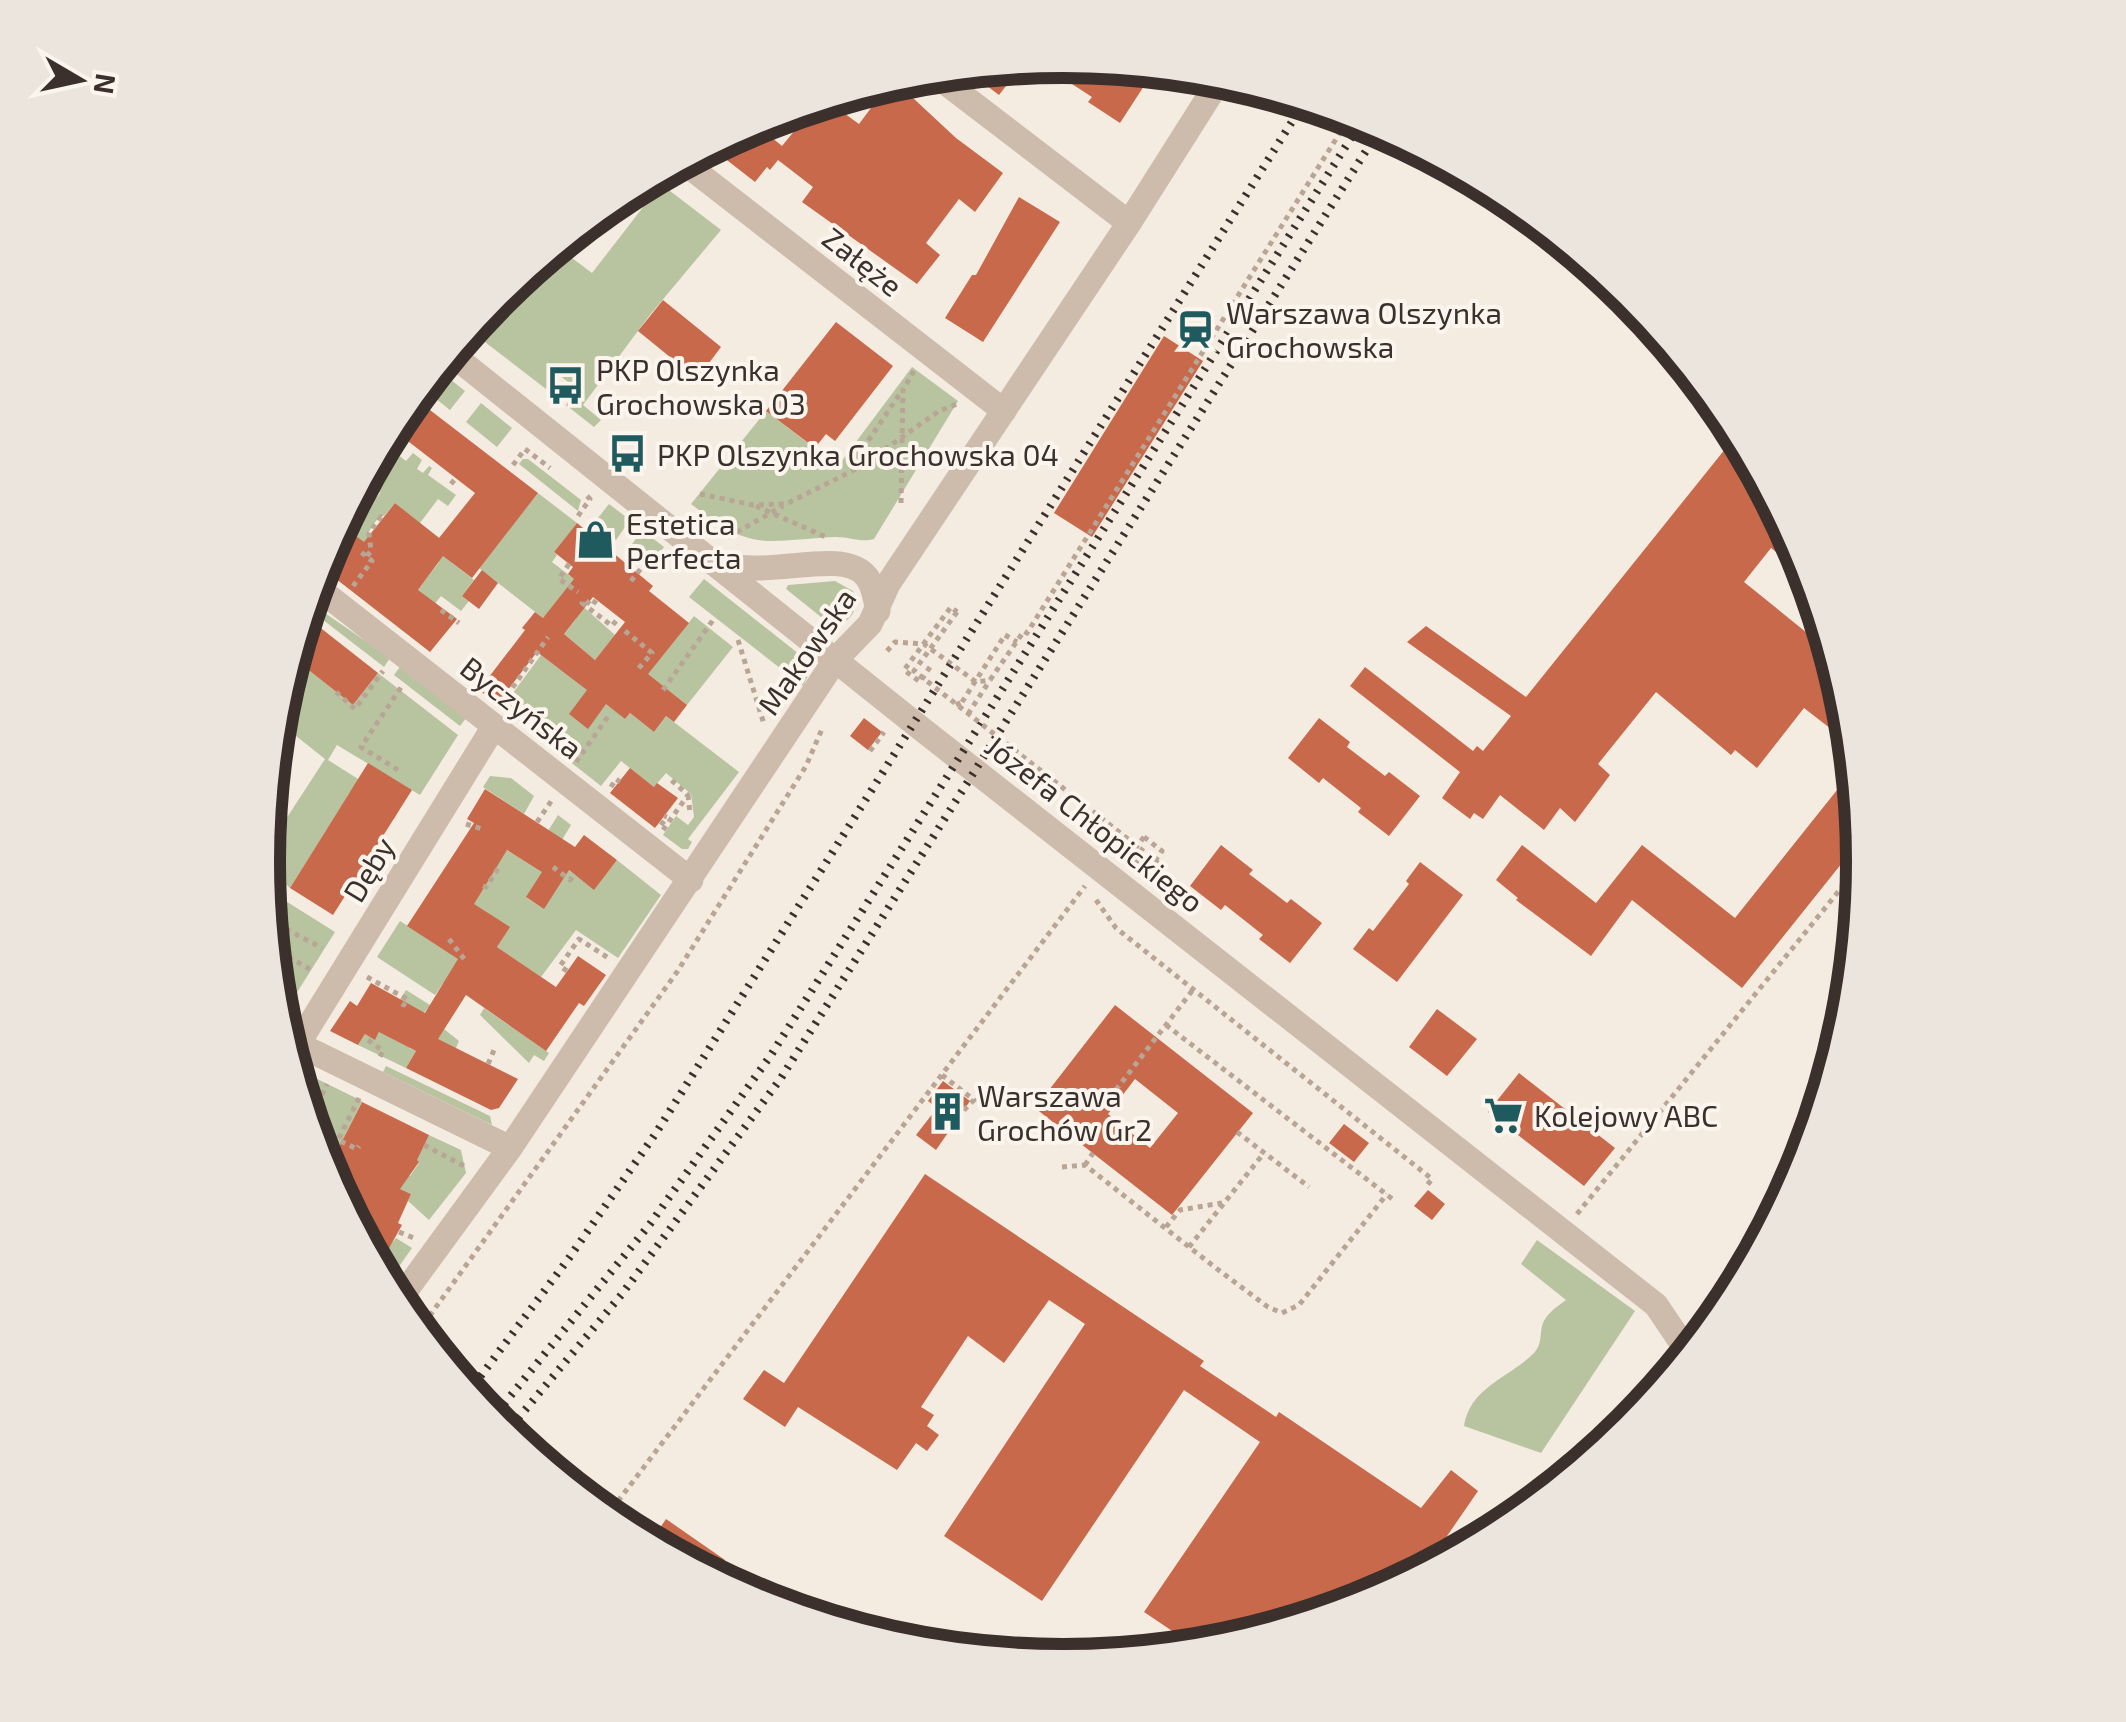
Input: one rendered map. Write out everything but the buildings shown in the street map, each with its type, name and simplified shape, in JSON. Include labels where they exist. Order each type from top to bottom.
[{"type":"street","points":[[951,86],[1129,224]]},
{"type":"street","name":"Makowska","points":[[407,1289],[510,1148],[836,660],[857,642],[878,612],[888,584],[1129,224],[1212,92]]},
{"type":"street","name":"Załęże","points":[[694,170],[1004,410]]},
{"type":"street","name":"Józefa Chłopickiego","points":[[461,360],[719,548],[836,660],[1656,1305],[1681,1343]]},
{"type":"street","points":[[719,548],[734,568],[749,570],[814,563],[851,565],[866,576],[878,612]]},
{"type":"street","name":"Byczyńska","points":[[327,593],[496,717],[691,880]]},
{"type":"street","name":"Dęby","points":[[298,1029],[496,717]]},
{"type":"street","points":[[302,1046],[510,1148]]},
{"type":"path","points":[[968,714],[1024,631],[1027,633],[1342,129]]},
{"type":"path","points":[[858,468],[860,453],[917,366]]},
{"type":"path","points":[[901,503],[903,390]]},
{"type":"path","points":[[719,548],[770,512],[858,468],[939,411],[964,401]]},
{"type":"path","points":[[513,464],[525,449],[551,469]]},
{"type":"path","points":[[575,516],[590,498],[577,488]]},
{"type":"path","points":[[700,494],[753,505],[835,542]]},
{"type":"path","points":[[753,505],[786,504]]},
{"type":"path","points":[[348,592],[372,560],[364,554],[371,550],[370,533],[380,517],[383,519]]},
{"type":"path","points":[[569,564],[559,578],[578,592]]},
{"type":"path","points":[[631,581],[642,566]]},
{"type":"path","points":[[567,584],[572,578]]},
{"type":"path","points":[[596,600],[592,606],[585,600],[582,603],[612,626],[618,617]]},
{"type":"path","points":[[923,679],[930,667],[920,682],[904,670],[950,606],[958,612],[914,672],[923,679],[956,705],[1138,847],[1158,862],[1152,871]]},
{"type":"path","points":[[441,610],[459,623]]},
{"type":"path","points":[[663,690],[713,620]]},
{"type":"path","points":[[625,631],[636,635],[652,653],[638,669]]},
{"type":"path","points":[[956,705],[962,702],[1005,635],[1017,642]]},
{"type":"path","points":[[496,717],[548,636]]},
{"type":"path","points":[[738,640],[768,738]]},
{"type":"path","points":[[887,651],[895,642],[924,644],[976,682],[990,680]]},
{"type":"path","points":[[336,692],[355,709],[380,675]]},
{"type":"path","points":[[398,770],[361,746],[400,689]]},
{"type":"path","points":[[574,765],[608,715]]},
{"type":"path","points":[[428,1319],[677,972],[806,766],[825,722]]},
{"type":"path","points":[[870,751],[882,731]]},
{"type":"path","points":[[668,778],[688,794],[690,813]]},
{"type":"path","points":[[661,832],[688,794]]},
{"type":"path","points":[[537,822],[547,806]]},
{"type":"path","points":[[466,824],[482,829]]},
{"type":"path","points":[[1138,847],[1130,857],[1148,870],[1162,851],[1144,837],[1130,856],[1140,862]]},
{"type":"path","points":[[484,886],[500,867]]},
{"type":"path","points":[[553,867],[570,880],[574,874]]},
{"type":"path","points":[[1568,1215],[1582,1212],[1846,883]]},
{"type":"path","points":[[616,1504],[1086,885],[1116,928],[1432,1178],[1425,1188]]},
{"type":"path","points":[[286,929],[322,948]]},
{"type":"path","points":[[449,939],[465,960]]},
{"type":"path","points":[[567,972],[560,966],[579,939],[615,962]]},
{"type":"path","points":[[285,956],[312,970]]},
{"type":"path","points":[[365,976],[407,999],[404,1005],[399,1002]]},
{"type":"path","points":[[1121,1097],[1115,1092],[1192,991]]},
{"type":"path","points":[[1166,1026],[1395,1201]]},
{"type":"path","points":[[368,1040],[383,1051],[381,1056]]},
{"type":"path","points":[[488,1064],[494,1050]]},
{"type":"path","points":[[942,1074],[974,1100],[958,1116]]},
{"type":"path","points":[[318,1103],[327,1084]]},
{"type":"path","points":[[358,1100],[338,1140],[358,1150],[359,1146]]},
{"type":"path","points":[[1237,1132],[1308,1187]]},
{"type":"path","points":[[424,1145],[464,1166]]},
{"type":"path","points":[[1189,1248],[1264,1153]]},
{"type":"path","points":[[1062,1167],[1085,1164],[1093,1154]]},
{"type":"path","points":[[1085,1164],[1189,1248],[1268,1307],[1282,1313],[1299,1305],[1387,1194]]},
{"type":"path","points":[[1166,1227],[1180,1210],[1225,1203]]},
{"type":"path","points":[[398,1232],[409,1236]]},
{"type":"green space","points":[[664,186],[721,230],[649,316],[583,405],[601,420],[594,427],[566,405],[577,389],[559,375],[546,389],[480,338],[567,254],[592,273],[654,193]]},
{"type":"green space","points":[[912,367],[958,401],[874,539],[758,540],[729,530],[691,504],[766,411],[838,466]]},
{"type":"green space","points":[[447,377],[465,391],[450,410],[433,396]]},
{"type":"green space","points":[[481,403],[512,428],[497,447],[466,422]]},
{"type":"green space","points":[[404,438],[407,440],[397,454],[406,461],[413,453],[422,460],[417,469],[423,473],[429,466],[432,468],[428,475],[456,495],[448,506],[438,499],[420,523],[459,553],[452,563],[474,580],[462,596],[469,601],[461,611],[441,596],[434,605],[418,590],[439,562],[409,537],[419,523],[395,503],[384,516],[380,515],[368,533],[369,551],[346,546],[354,527],[380,493],[374,488]]},
{"type":"green space","points":[[523,459],[581,500],[578,511],[519,464]]},
{"type":"green space","points":[[538,493],[577,523],[554,552],[557,555],[552,562],[578,582],[543,618],[479,568]]},
{"type":"green space","points":[[609,504],[630,520],[616,540],[594,523]]},
{"type":"green space","points":[[642,530],[664,547],[650,567],[628,550]]},
{"type":"green space","points":[[704,579],[804,658],[809,674],[803,686],[689,597]]},
{"type":"green space","points":[[835,581],[853,591],[854,596],[853,613],[843,623],[826,621],[786,589],[788,585]]},
{"type":"green space","points":[[578,602],[615,635],[595,660],[564,634],[576,619]]},
{"type":"green space","points":[[322,611],[390,658],[384,667],[319,617]]},
{"type":"green space","points":[[694,616],[733,647],[687,705],[665,688],[651,704],[644,671],[663,655]]},
{"type":"green space","points":[[541,655],[558,668],[564,660],[625,719],[630,713],[654,732],[666,716],[739,772],[688,839],[692,842],[688,849],[663,835],[676,816],[688,825],[694,817],[691,794],[666,773],[654,787],[621,761],[601,786],[502,708]]},
{"type":"green space","points":[[400,667],[467,717],[460,726],[394,675]]},
{"type":"green space","points":[[306,668],[353,705],[378,673],[458,735],[420,795],[337,745],[328,760],[401,806],[394,819],[350,792],[290,888],[280,878],[280,828],[325,759],[291,732]]},
{"type":"green space","points":[[490,776],[511,778],[534,796],[524,814],[483,787]]},
{"type":"green space","points":[[558,815],[571,825],[527,898],[543,908],[562,865],[594,889],[617,860],[661,895],[618,958],[576,930],[541,977],[497,947],[509,927],[465,995],[444,982],[435,995],[377,957],[400,921],[443,949],[503,848],[528,863]]},
{"type":"green space","points":[[280,898],[335,932],[292,1000]]},
{"type":"green space","points":[[406,990],[451,1018],[449,1021],[428,1008],[424,1013],[459,1041],[440,1085],[416,1036],[409,1048],[416,1051],[406,1068],[358,1045],[365,1034],[375,1039]]},
{"type":"green space","points":[[484,1008],[549,1053],[544,1061],[534,1055],[529,1063],[480,1015]]},
{"type":"green space","points":[[386,1066],[490,1116],[492,1125],[383,1072]]},
{"type":"green space","points":[[309,1075],[362,1101],[344,1138],[376,1154],[374,1159],[410,1176],[429,1135],[461,1150],[466,1173],[429,1220],[408,1201],[411,1194],[391,1185],[352,1191]]},
{"type":"green space","points":[[396,1238],[412,1248],[396,1271],[384,1252]]},
{"type":"green space","points":[[1537,1240],[1635,1311],[1541,1453],[1464,1426],[1482,1392],[1534,1353],[1545,1319],[1566,1300],[1521,1264]]},
{"type":"railway","points":[[477,1381],[656,1133],[1297,114]]},
{"type":"railway","points":[[501,1407],[650,1224],[771,1055],[1354,134]]},
{"type":"railway","points":[[516,1421],[622,1294],[781,1078],[1372,141]]},
{"type":"place","name":"Warszawa Olszynka Grochowska","points":[[1196,329]]},
{"type":"place","name":"PKP Olszynka Grochowska 03","points":[[566,386]]},
{"type":"place","name":"PKP Olszynka Grochowska 04","points":[[627,454]]},
{"type":"place","name":"Estetica Perfecta","points":[[596,540]]},
{"type":"place","name":"Warszawa Grochów Gr2","points":[[947,1112]]},
{"type":"place","name":"Kolejowy ABC","points":[[1504,1115]]}]
